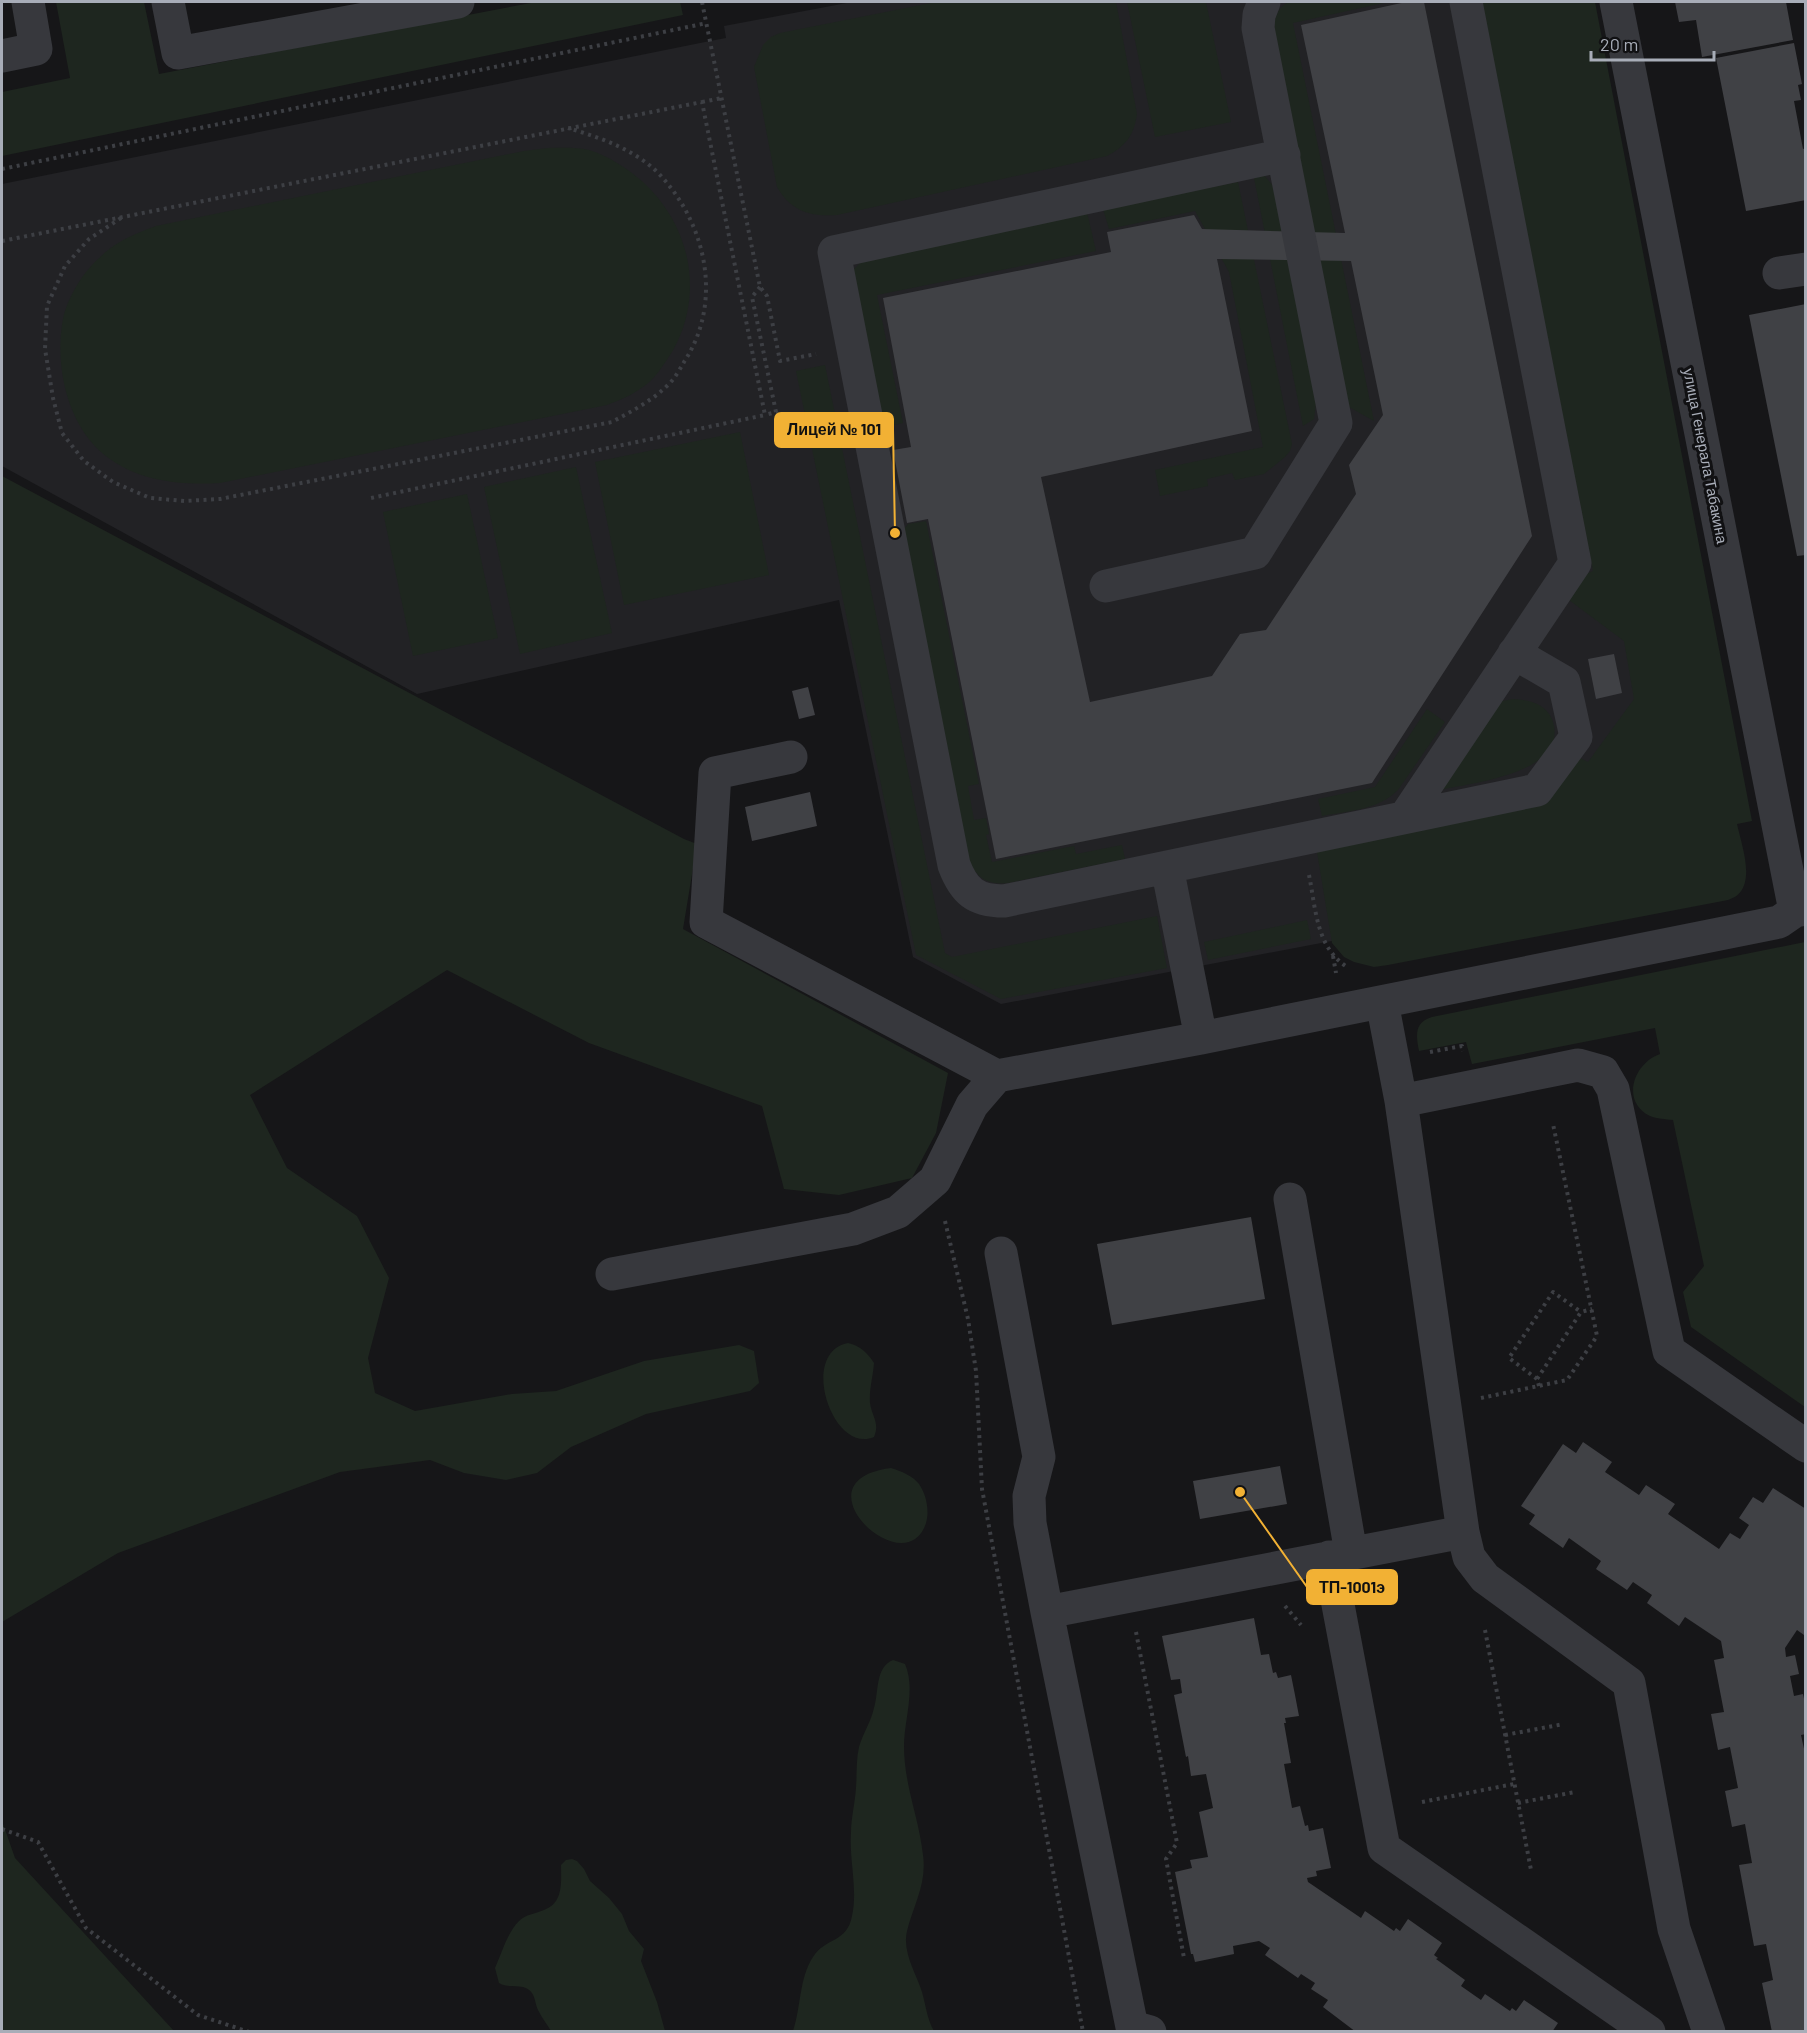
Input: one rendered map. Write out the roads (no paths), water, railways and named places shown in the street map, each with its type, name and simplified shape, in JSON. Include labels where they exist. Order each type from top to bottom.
[{"type":"street","points":[[2,56],[36,49],[28,2]]},
{"type":"street","points":[[168,2],[178,54],[458,2]]},
{"type":"street","points":[[1106,586],[1255,554],[1336,423],[1258,28],[1258,15],[1264,2]]},
{"type":"street","points":[[1405,818],[1575,563],[1466,2]]},
{"type":"street","name":"улица Генерала Табакина","points":[[1616,2],[1800,910]]},
{"type":"street","points":[[1284,154],[834,252],[954,865],[962,884],[975,895],[990,901],[1004,901],[1537,790],[1576,736],[1564,682],[1514,653]]},
{"type":"street","points":[[791,757],[715,773],[706,922],[997,1076],[1201,1038],[1779,922],[1800,910]]},
{"type":"street","points":[[1167,867],[1201,1038]]},
{"type":"street","points":[[1382,1002],[1401,1101],[1463,1532],[1469,1557],[1485,1578],[1629,1683],[1674,1929],[1709,2031]]},
{"type":"street","points":[[1401,1101],[1578,1065],[1602,1072],[1613,1089],[1669,1351],[1806,1446]]},
{"type":"street","points":[[612,1274],[853,1229],[898,1212],[935,1180],[972,1105],[997,1076]]},
{"type":"street","points":[[1290,1199],[1384,1848],[1649,2031]]},
{"type":"street","points":[[1001,1253],[1039,1457],[1029,1496],[1030,1523],[1047,1612],[1132,2027],[1150,2031]]},
{"type":"street","points":[[1047,1612],[1463,1532]]},
{"type":"place","name":"Лицей № 101","points":[[895,533]]},
{"type":"place","name":"ТП-1001э","points":[[1240,1492]]}]
